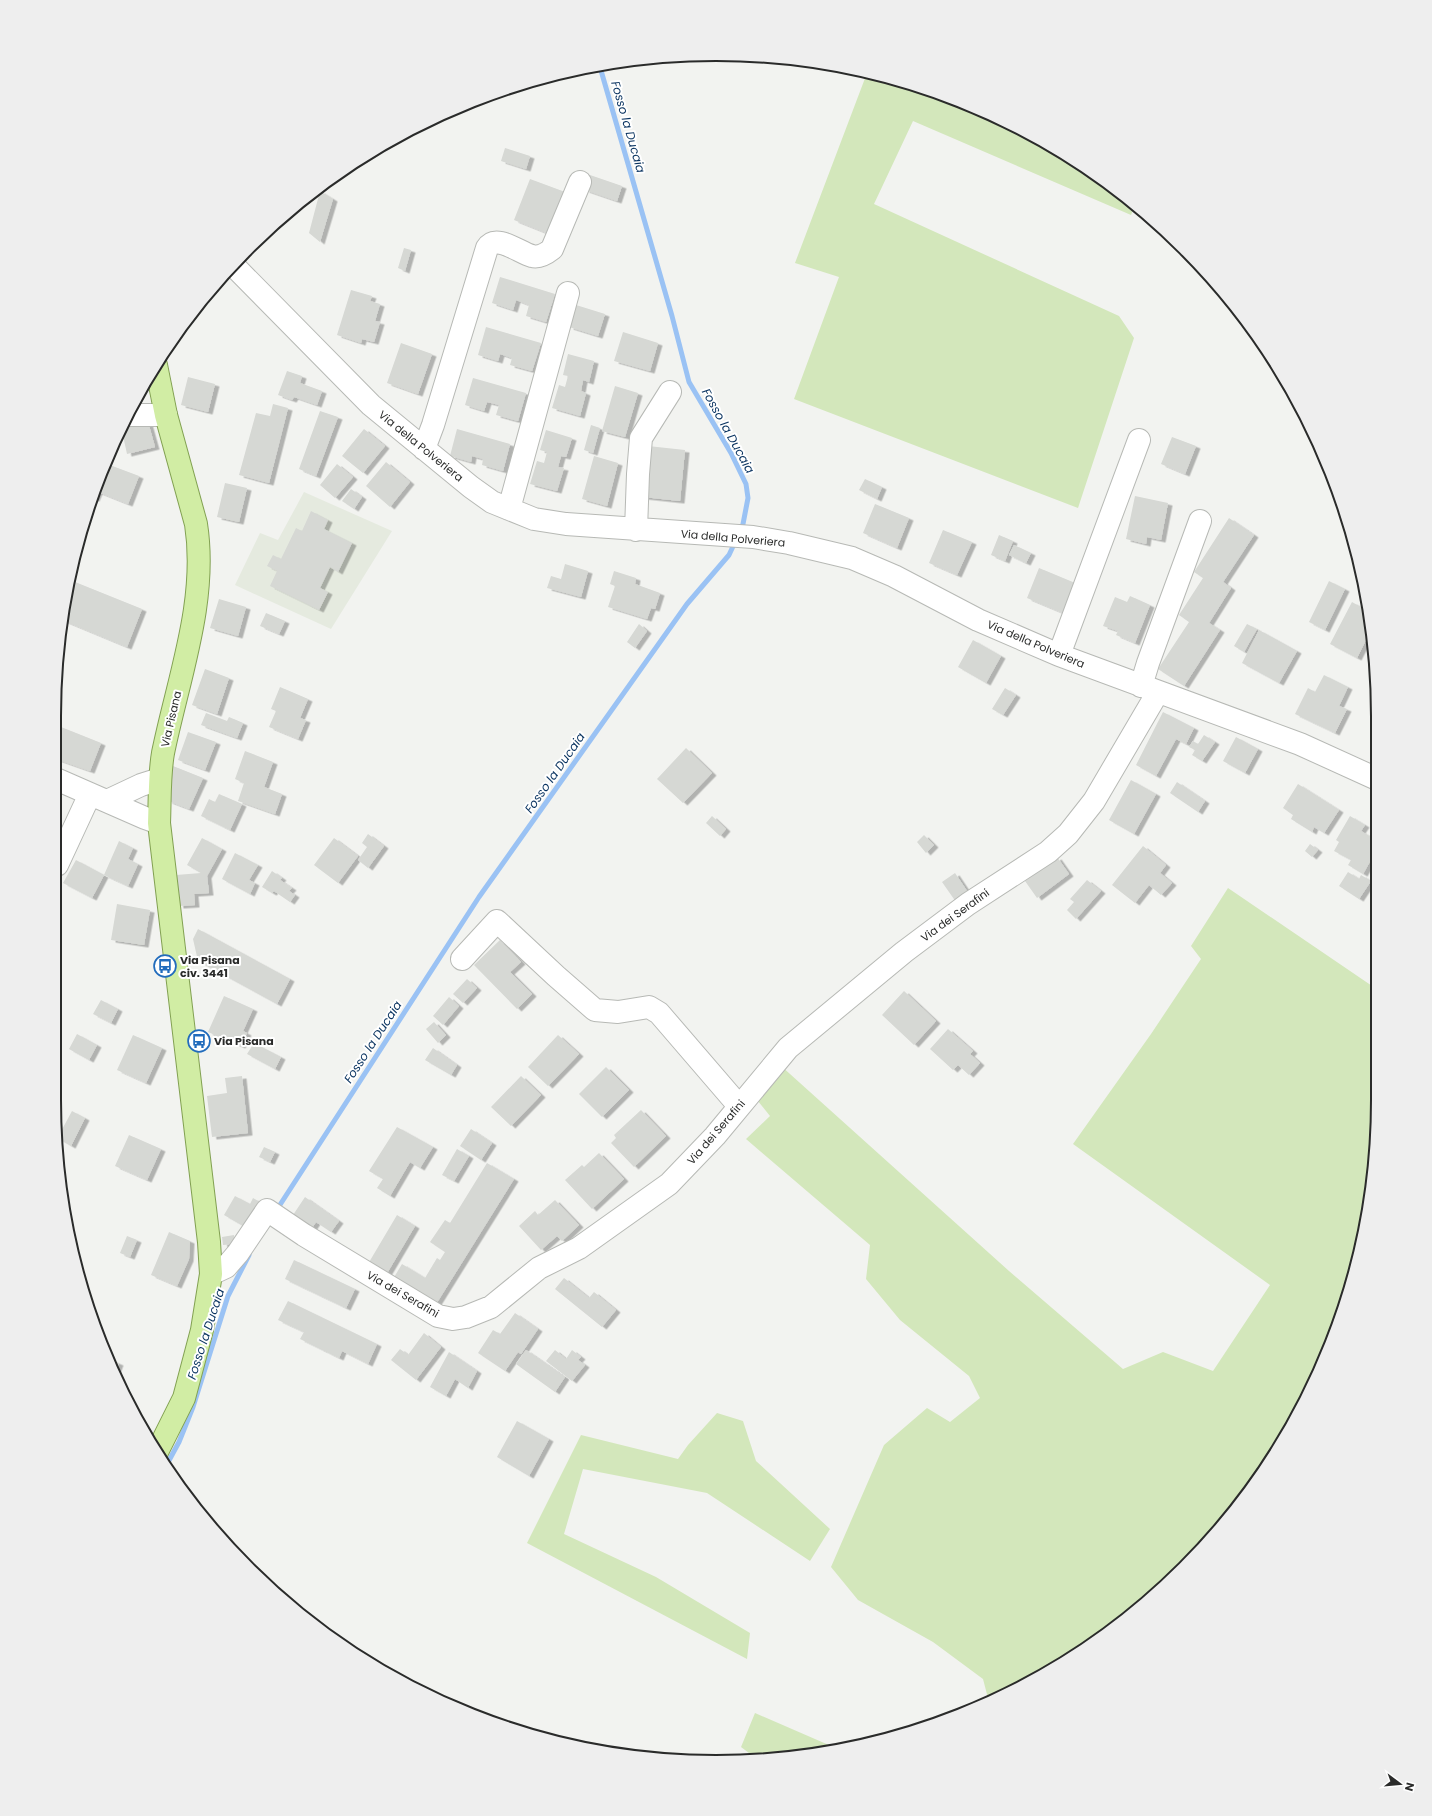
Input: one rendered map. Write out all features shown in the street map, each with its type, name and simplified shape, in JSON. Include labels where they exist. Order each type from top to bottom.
[{"type":"main road","name":"Via Pisana","points":[[158,373],[166,415],[196,524],[198,539],[199,568],[194,617],[163,754],[160,779],[159,823],[209,1242],[211,1274],[202,1330],[184,1398],[160,1446]]},
{"type":"street","points":[[424,449],[433,425],[482,260],[489,244],[495,242],[507,245],[533,256],[548,252],[552,249],[562,230],[580,182]]},
{"type":"street","name":"Via della Polveriera","points":[[238,270],[371,405],[471,487],[492,502],[534,519],[566,524],[748,537],[789,543],[852,558],[894,576],[978,620],[1059,656],[1300,744],[1371,776]]},
{"type":"street","points":[[509,509],[568,293]]},
{"type":"street","points":[[636,530],[641,438],[670,392]]},
{"type":"street","points":[[135,415],[166,415]]},
{"type":"street","points":[[1059,656],[1139,440]]},
{"type":"street","name":"Via dei Serafini","points":[[211,1274],[226,1267],[274,1215],[304,1235],[438,1316],[453,1319],[466,1317],[491,1307],[539,1268],[579,1248],[669,1184],[715,1136],[788,1048],[892,962],[968,904],[1048,852],[1068,834],[1094,801],[1150,689],[1148,662],[1200,521]]},
{"type":"street","points":[[61,858],[98,798],[160,779]]},
{"type":"street","points":[[61,781],[159,823]]},
{"type":"street","points":[[462,959],[497,921],[595,1010],[618,1012],[649,1008],[659,1013],[739,1106]]},
{"type":"shaded area","points":[[304,492],[392,531],[331,629],[235,585],[260,533],[278,540]]},
{"type":"green space","points":[[865,78],[886,83],[927,96],[967,111],[1006,129],[1044,149],[1080,171],[1115,196],[1133,211],[1131,215],[913,121],[874,204],[1119,316],[1134,338],[1078,508],[794,399],[839,277],[795,263]]},
{"type":"green space","points":[[1228,888],[1371,985],[1370,1143],[1358,1228],[1349,1270],[1321,1351],[1283,1428],[1261,1464],[1236,1499],[1208,1532],[1179,1563],[1115,1620],[1080,1645],[1044,1667],[987,1696],[983,1679],[933,1642],[858,1600],[831,1567],[884,1445],[927,1408],[950,1422],[980,1398],[969,1376],[900,1320],[866,1279],[870,1245],[746,1139],[770,1116],[753,1095],[780,1065],[1009,1271],[1123,1369],[1163,1352],[1213,1371],[1270,1285],[1073,1144],[1151,1034],[1201,959],[1191,946]]},
{"type":"green space","points":[[717,1413],[743,1421],[756,1461],[830,1529],[810,1561],[707,1493],[583,1469],[564,1534],[656,1577],[750,1633],[747,1659],[527,1543],[581,1435],[678,1459],[688,1445]]},
{"type":"green space","points":[[755,1713],[828,1745],[759,1754],[751,1754],[741,1747]]},
{"type":"building","points":[[505,148],[530,156],[526,169],[501,161]]},
{"type":"building","points":[[590,175],[622,186],[617,201],[585,190]]},
{"type":"building","points":[[530,179],[565,192],[549,234],[514,220]]},
{"type":"building","points":[[322,192],[333,199],[320,242],[309,233],[319,195]]},
{"type":"building","points":[[404,248],[411,250],[405,271],[398,268]]},
{"type":"building","points":[[500,277],[555,294],[546,322],[526,316],[529,305],[516,300],[513,310],[492,303]]},
{"type":"building","points":[[351,290],[372,296],[370,301],[380,304],[375,321],[380,322],[374,342],[362,339],[361,343],[337,335]]},
{"type":"building","points":[[576,305],[605,314],[598,336],[569,327]]},
{"type":"building","points":[[486,327],[541,343],[532,371],[510,365],[512,358],[500,354],[498,361],[478,355]]},
{"type":"building","points":[[623,332],[658,343],[650,371],[614,361]]},
{"type":"building","points":[[401,343],[432,354],[418,394],[387,383]]},
{"type":"building","points":[[568,354],[594,361],[589,382],[583,380],[581,391],[586,393],[580,416],[552,408],[559,385],[565,387],[568,376],[563,375]]},
{"type":"building","points":[[287,371],[302,376],[300,383],[322,391],[317,405],[294,397],[292,400],[278,395]]},
{"type":"building","points":[[188,377],[215,384],[208,412],[181,405]]},
{"type":"building","points":[[473,378],[526,393],[518,421],[496,415],[499,405],[487,402],[484,411],[465,405]]},
{"type":"building","points":[[615,386],[638,393],[625,437],[602,431]]},
{"type":"building","points":[[273,404],[288,408],[269,483],[239,475],[256,413],[270,416]]},
{"type":"building","points":[[320,411],[338,417],[316,476],[299,469]]},
{"type":"building","points":[[148,422],[155,447],[127,454],[124,438],[128,428]]},
{"type":"building","points":[[591,425],[600,428],[593,453],[584,450]]},
{"type":"building","points":[[364,429],[385,446],[363,473],[342,456]]},
{"type":"building","points":[[457,429],[510,444],[503,471],[482,465],[483,459],[472,456],[471,462],[450,456]]},
{"type":"building","points":[[546,430],[572,438],[566,457],[561,456],[558,467],[564,468],[557,491],[530,484],[537,461],[544,463],[547,452],[540,450]]},
{"type":"building","points":[[1172,437],[1196,446],[1185,474],[1161,464]]},
{"type":"building","points":[[648,446],[685,450],[680,501],[643,497]]},
{"type":"building","points":[[594,456],[618,463],[607,506],[582,499]]},
{"type":"building","points":[[386,462],[410,482],[390,507],[366,486]]},
{"type":"building","points":[[337,464],[353,477],[335,498],[320,485]]},
{"type":"building","points":[[111,465],[139,476],[128,504],[100,493]]},
{"type":"building","points":[[865,479],[882,487],[877,499],[859,490]]},
{"type":"building","points":[[225,483],[247,488],[239,522],[217,517]]},
{"type":"building","points":[[351,489],[362,497],[354,509],[342,501]]},
{"type":"building","points":[[1135,496],[1168,503],[1161,540],[1147,537],[1146,544],[1126,539]]},
{"type":"building","points":[[875,504],[909,518],[897,548],[863,533]]},
{"type":"building","points":[[311,511],[328,520],[324,529],[352,543],[338,572],[330,567],[320,588],[328,592],[319,610],[270,586],[277,571],[267,566],[273,555],[281,559],[296,528],[302,531]]},
{"type":"building","points":[[1229,518],[1254,535],[1223,582],[1231,588],[1209,623],[1220,630],[1184,686],[1158,669],[1189,622],[1179,615],[1203,578],[1194,572]]},
{"type":"building","points":[[943,530],[972,542],[957,575],[929,563]]},
{"type":"building","points":[[999,535],[1013,541],[1005,561],[991,555]]},
{"type":"building","points":[[1014,545],[1031,553],[1026,563],[1009,555]]},
{"type":"building","points":[[565,564],[588,571],[581,597],[547,588],[551,576],[561,579]]},
{"type":"building","points":[[1039,568],[1075,583],[1063,613],[1027,598]]},
{"type":"building","points":[[614,571],[636,578],[635,584],[660,593],[655,609],[651,608],[647,619],[608,607],[615,586],[610,584]]},
{"type":"building","points":[[1329,581],[1345,589],[1325,630],[1309,622]]},
{"type":"building","points":[[75,582],[142,609],[127,647],[68,623]]},
{"type":"building","points":[[1130,596],[1150,605],[1135,643],[1116,635],[1118,631],[1103,626],[1115,597],[1127,602]]},
{"type":"building","points":[[219,599],[246,607],[238,636],[210,628]]},
{"type":"building","points":[[1352,602],[1361,607],[1366,640],[1357,658],[1330,644]]},
{"type":"building","points":[[266,613],[285,621],[279,634],[260,626]]},
{"type":"building","points":[[639,624],[647,631],[635,648],[627,642]]},
{"type":"building","points":[[1247,624],[1257,629],[1244,652],[1234,646]]},
{"type":"building","points":[[1259,630],[1297,651],[1279,683],[1242,663]]},
{"type":"building","points":[[973,640],[1001,656],[986,683],[958,667]]},
{"type":"building","points":[[205,669],[229,678],[217,714],[192,705]]},
{"type":"building","points":[[1324,675],[1348,687],[1339,706],[1347,709],[1335,733],[1295,714],[1308,688],[1315,692]]},
{"type":"building","points":[[280,687],[308,699],[300,718],[306,720],[298,739],[269,727],[276,711],[271,709]]},
{"type":"building","points":[[1005,688],[1016,695],[1003,715],[992,709]]},
{"type":"building","points":[[1163,712],[1194,728],[1186,744],[1176,739],[1156,776],[1136,765]]},
{"type":"building","points":[[206,713],[227,721],[229,717],[243,723],[237,738],[201,725]]},
{"type":"building","points":[[61,727],[101,743],[90,771],[61,761]]},
{"type":"building","points":[[188,732],[216,742],[205,770],[178,760]]},
{"type":"building","points":[[1204,735],[1215,742],[1202,761],[1192,755],[1195,750],[1189,747],[1193,741],[1198,744]]},
{"type":"building","points":[[1236,737],[1258,749],[1245,773],[1223,761]]},
{"type":"building","points":[[686,748],[712,773],[683,803],[657,779]]},
{"type":"building","points":[[245,751],[273,762],[264,787],[282,794],[275,814],[238,801],[244,783],[235,779]]},
{"type":"building","points":[[173,766],[203,778],[189,809],[168,801]]},
{"type":"building","points":[[1131,780],[1156,794],[1134,834],[1109,820]]},
{"type":"building","points":[[1177,782],[1205,801],[1198,812],[1170,793]]},
{"type":"building","points":[[1298,784],[1339,810],[1324,833],[1314,827],[1312,832],[1291,819],[1293,815],[1283,808]]},
{"type":"building","points":[[219,794],[242,804],[230,830],[201,816],[209,799],[215,802]]},
{"type":"building","points":[[712,816],[726,829],[720,836],[706,823]]},
{"type":"building","points":[[1350,816],[1365,825],[1361,831],[1371,837],[1371,860],[1363,874],[1348,865],[1351,860],[1334,851],[1339,842],[1336,840]]},
{"type":"building","points":[[368,834],[384,846],[368,868],[358,860],[367,847],[362,843]]},
{"type":"building","points":[[924,835],[934,845],[926,853],[917,842]]},
{"type":"building","points":[[202,838],[222,849],[207,876],[209,893],[194,894],[195,905],[179,906],[176,875],[201,873],[187,865]]},
{"type":"building","points":[[334,838],[358,856],[338,883],[314,865]]},
{"type":"building","points":[[119,841],[133,848],[128,859],[138,864],[128,886],[104,875]]},
{"type":"building","points":[[1310,844],[1318,850],[1312,857],[1305,851]]},
{"type":"building","points":[[1143,846],[1166,865],[1160,873],[1172,883],[1161,895],[1149,885],[1135,903],[1112,885]]},
{"type":"building","points":[[235,853],[258,865],[249,880],[255,883],[250,894],[222,879]]},
{"type":"building","points":[[1057,857],[1069,874],[1037,898],[1025,881]]},
{"type":"building","points":[[76,860],[104,875],[92,898],[63,883]]},
{"type":"building","points":[[272,871],[282,878],[280,880],[292,888],[289,891],[295,895],[290,902],[274,891],[272,893],[262,887]]},
{"type":"building","points":[[1348,872],[1359,879],[1361,875],[1371,881],[1359,899],[1339,886]]},
{"type":"building","points":[[955,873],[969,894],[956,902],[942,882]]},
{"type":"building","points":[[1087,880],[1101,891],[1076,919],[1067,910],[1074,902],[1070,899]]},
{"type":"building","points":[[117,904],[150,910],[144,945],[111,940]]},
{"type":"building","points":[[198,929],[290,979],[277,1004],[198,961],[193,939]]},
{"type":"building","points":[[500,940],[521,962],[510,972],[532,994],[517,1009],[474,965]]},
{"type":"building","points":[[467,979],[477,988],[463,1003],[453,994]]},
{"type":"building","points":[[904,991],[936,1021],[914,1045],[882,1015]]},
{"type":"building","points":[[224,996],[253,1009],[243,1031],[247,1033],[241,1046],[208,1032]]},
{"type":"building","points":[[449,997],[459,1006],[443,1025],[433,1016]]},
{"type":"building","points":[[101,1000],[118,1009],[111,1023],[93,1014]]},
{"type":"building","points":[[434,1022],[446,1035],[438,1043],[426,1029]]},
{"type":"building","points":[[948,1029],[973,1051],[970,1054],[980,1063],[969,1075],[958,1065],[953,1070],[930,1049]]},
{"type":"building","points":[[77,1034],[97,1045],[89,1060],[69,1049]]},
{"type":"building","points":[[133,1035],[162,1048],[146,1083],[117,1070]]},
{"type":"building","points":[[558,1035],[579,1054],[548,1086],[528,1067]]},
{"type":"building","points":[[254,1043],[281,1057],[275,1069],[247,1054]]},
{"type":"building","points":[[433,1048],[457,1065],[451,1075],[425,1060]]},
{"type":"building","points":[[606,1067],[629,1090],[602,1117],[579,1094]]},
{"type":"building","points":[[242,1076],[248,1133],[212,1137],[207,1096],[227,1093],[225,1078]]},
{"type":"building","points":[[521,1076],[541,1095],[511,1126],[491,1107]]},
{"type":"building","points":[[641,1110],[666,1136],[634,1167],[611,1143],[616,1138],[614,1135]]},
{"type":"building","points":[[72,1111],[85,1118],[71,1146],[62,1141],[62,1130]]},
{"type":"building","points":[[397,1127],[433,1147],[420,1168],[410,1162],[390,1196],[377,1188],[383,1179],[369,1171]]},
{"type":"building","points":[[471,1129],[492,1143],[481,1160],[460,1146]]},
{"type":"building","points":[[129,1135],[161,1149],[147,1180],[115,1166]]},
{"type":"building","points":[[264,1147],[275,1152],[270,1162],[259,1157]]},
{"type":"building","points":[[457,1149],[469,1156],[454,1181],[442,1175]]},
{"type":"building","points":[[599,1153],[624,1179],[592,1209],[565,1180],[582,1165],[584,1167]]},
{"type":"building","points":[[487,1163],[514,1179],[433,1309],[390,1284],[402,1264],[425,1278],[437,1258],[440,1260],[445,1252],[430,1242],[445,1220],[450,1223]]},
{"type":"building","points":[[235,1196],[250,1204],[253,1198],[260,1202],[245,1227],[224,1215]]},
{"type":"building","points":[[305,1197],[339,1221],[331,1232],[316,1222],[308,1234],[289,1221]]},
{"type":"building","points":[[555,1200],[579,1225],[562,1241],[557,1236],[541,1250],[519,1226],[535,1211],[538,1215]]},
{"type":"building","points":[[397,1215],[415,1226],[383,1280],[365,1269]]},
{"type":"building","points":[[169,1232],[190,1241],[189,1259],[177,1286],[151,1275]]},
{"type":"building","points":[[234,1235],[235,1244],[223,1245],[222,1237]]},
{"type":"building","points":[[127,1236],[137,1240],[130,1257],[120,1253]]},
{"type":"building","points":[[294,1260],[355,1289],[346,1308],[285,1279]]},
{"type":"building","points":[[564,1278],[589,1298],[594,1292],[616,1310],[602,1327],[555,1289]]},
{"type":"building","points":[[288,1301],[377,1344],[368,1364],[342,1351],[339,1358],[300,1339],[304,1332],[278,1320]]},
{"type":"building","points":[[515,1313],[538,1329],[521,1354],[518,1352],[505,1371],[478,1353],[493,1330],[500,1334]]},
{"type":"building","points":[[424,1333],[441,1347],[416,1380],[391,1360],[400,1349],[408,1355]]},
{"type":"building","points":[[526,1350],[565,1377],[555,1392],[516,1364]]},
{"type":"building","points":[[555,1350],[566,1359],[572,1350],[581,1357],[578,1360],[585,1365],[572,1381],[546,1361]]},
{"type":"building","points":[[449,1352],[477,1371],[468,1388],[455,1379],[446,1396],[430,1387]]},
{"type":"building","points":[[517,1421],[549,1439],[529,1476],[497,1457]]},
{"type":"waterway","name":"Fosso la Ducaia","points":[[601,72],[672,316],[689,382],[731,453],[746,484],[748,498],[743,524],[740,531]]},
{"type":"waterway","name":"Fosso la Ducaia","points":[[276,1211],[479,897],[687,604],[729,555],[735,542]]},
{"type":"waterway","name":"Fosso la Ducaia","points":[[169,1461],[179,1442],[193,1407],[228,1296],[249,1255]]},
{"type":"place","name":"Via Pisana civ. 3441","points":[[165,966]]},
{"type":"place","name":"Via Pisana","points":[[199,1041]]}]
